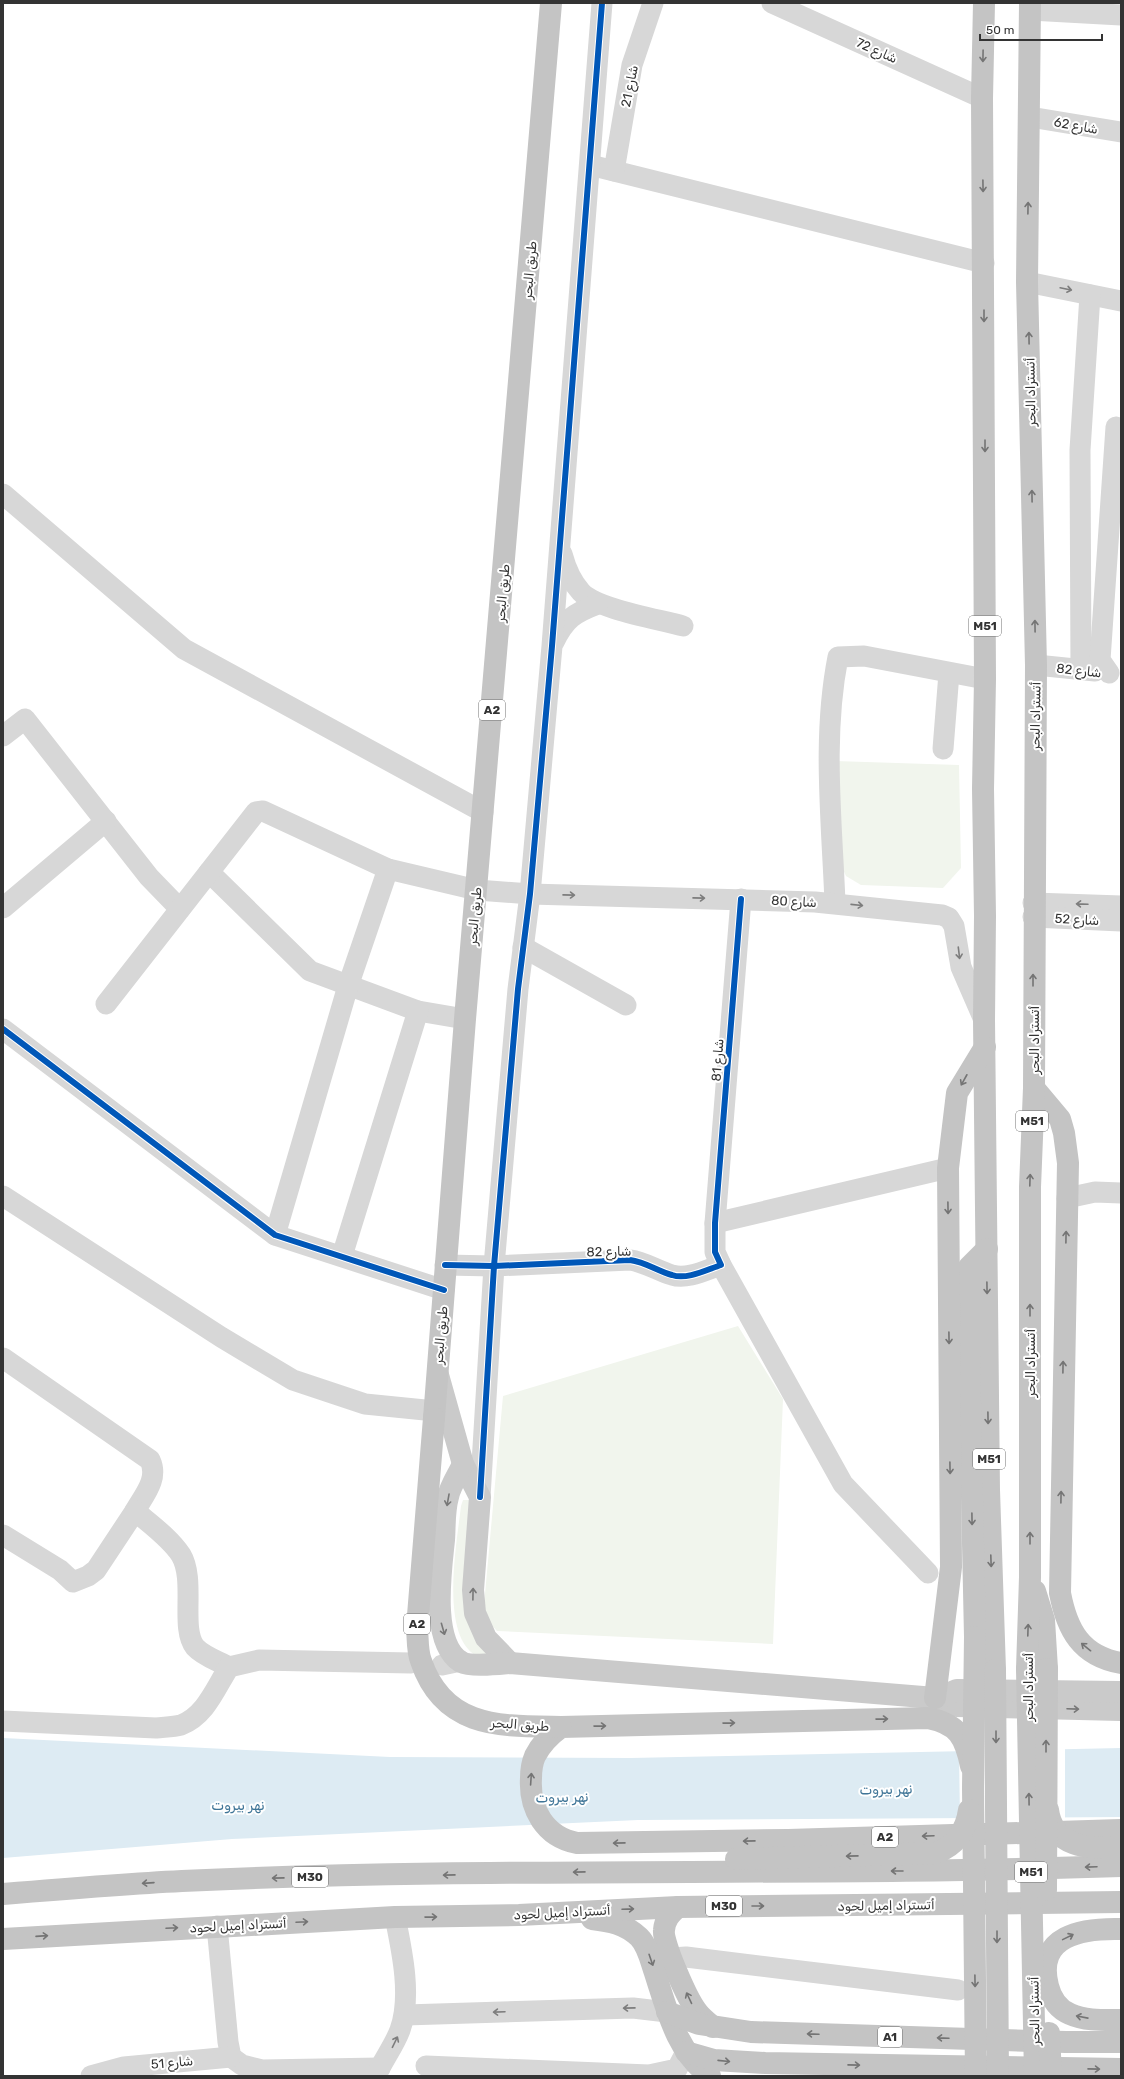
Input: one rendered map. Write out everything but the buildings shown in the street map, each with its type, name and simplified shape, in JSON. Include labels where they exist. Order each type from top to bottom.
[{"type":"highway","name":"طريق البحر","points":[[551,3],[445,1265],[417,1628],[420,1660],[434,1688],[452,1708],[477,1721],[509,1726],[560,1727],[928,1718],[942,1721],[954,1728],[963,1738],[971,1767],[973,1788]]},
{"type":"highway","name":"M51","points":[[984,3],[982,98],[985,679],[983,789],[985,916],[984,1020],[989,1490],[995,1670],[998,2076]]},
{"type":"highway","name":"أتستراد البحر","points":[[1030,7],[1028,282],[1036,665],[1033,910],[1034,1088],[1030,1187],[1030,1577],[1044,1620],[1037,1669],[1035,2076]]},
{"type":"highway","points":[[936,1698],[952,1567],[948,1168],[957,1093],[985,1048]]},
{"type":"highway","points":[[1034,1088],[1060,1119],[1066,1143],[1068,1175],[1060,1593],[1067,1619],[1078,1640],[1098,1657],[1121,1663]]},
{"type":"highway","points":[[976,2076],[973,1788],[975,1637],[969,1363],[970,1267],[987,1248]]},
{"type":"highway","points":[[1037,1669],[1046,1794],[1049,1816],[1056,1831],[1066,1840],[1091,1848],[1121,1848]]},
{"type":"highway","name":"A2","points":[[509,1726],[522,1735],[530,1745],[534,1758]]},
{"type":"highway","name":"A2","points":[[560,1727],[548,1736],[534,1758],[530,1786],[531,1797],[536,1812],[551,1832],[567,1841],[577,1843],[788,1840],[981,1834]]},
{"type":"highway","points":[[618,1872],[650,1863],[700,1859],[936,1853],[949,1848],[961,1835],[968,1820],[973,1788]]},
{"type":"highway","points":[[1046,1794],[1046,1971],[1051,2076]]},
{"type":"highway","points":[[981,1870],[981,1834],[1121,1830]]},
{"type":"highway","name":"M30","points":[[3,1894],[128,1884],[252,1878],[618,1872],[981,1870],[1121,1866]]},
{"type":"highway","name":"أتستراد إميل لحود","points":[[3,1939],[395,1917],[519,1915],[678,1907],[1121,1902]]},
{"type":"highway","points":[[678,1907],[667,1918],[664,1931],[672,1958],[691,2003],[701,2017],[714,2027]]},
{"type":"highway","points":[[519,1915],[606,1920],[629,1928],[640,1938],[649,1955],[667,2012],[680,2065],[697,2067],[710,2076]]},
{"type":"highway","points":[[1121,1929],[1098,1929],[1079,1932],[1063,1939],[1052,1950],[1046,1971],[1052,1997],[1063,2011],[1086,2018],[1121,2020]]},
{"type":"highway","name":"A1","points":[[667,2012],[700,2024],[751,2032],[1066,2042],[1121,2042]]},
{"type":"highway","name":"A1","points":[[680,2065],[714,2060],[765,2063],[1121,2069]]},
{"type":"main road","points":[[437,1371],[463,1464],[480,1497],[473,1590],[475,1613],[486,1638],[510,1663]]},
{"type":"main road","points":[[463,1464],[447,1498],[439,1600],[441,1624],[452,1652],[452,1663],[510,1663],[936,1698],[957,1706],[1121,1710]]},
{"type":"main road","points":[[936,1698],[957,1690],[1121,1692]]},
{"type":"street","points":[[480,1497],[494,1266],[552,646],[602,3]]},
{"type":"street","name":"شارع 21","points":[[614,171],[632,65],[654,3]]},
{"type":"street","name":"شارع 72","points":[[772,3],[982,98]]},
{"type":"street","points":[[1030,7],[1121,15]]},
{"type":"street","name":"شارع 62","points":[[1030,117],[1121,132]]},
{"type":"street","points":[[590,165],[984,263]]},
{"type":"street","points":[[1028,282],[1121,301]]},
{"type":"street","points":[[1081,670],[1080,450],[1090,294]]},
{"type":"street","points":[[1115,674],[1100,660],[1116,427]]},
{"type":"street","points":[[3,494],[184,649],[483,812]]},
{"type":"street","points":[[560,547],[567,573],[582,593],[598,604],[683,626]]},
{"type":"street","points":[[552,646],[561,627],[576,612],[598,604]]},
{"type":"street","points":[[836,903],[829,764],[834,678],[838,657],[864,656],[985,679]]},
{"type":"street","name":"شارع 82","points":[[1036,665],[1115,674]]},
{"type":"street","points":[[943,749],[949,673]]},
{"type":"street","points":[[3,736],[25,719],[149,877],[180,909]]},
{"type":"street","name":"شارع 80","points":[[106,1004],[256,812],[263,811],[388,869],[477,890],[530,894],[741,899],[836,903],[934,913],[949,918],[954,926],[961,967],[965,980],[984,1020]]},
{"type":"street","points":[[3,908],[106,821]]},
{"type":"street","points":[[275,1235],[348,986],[388,869]]},
{"type":"street","points":[[209,872],[310,971],[418,1011],[465,1019]]},
{"type":"street","name":"شارع 81","points":[[741,899],[715,1223],[716,1252],[721,1265],[843,1484],[928,1572]]},
{"type":"street","name":"شارع 52","points":[[1033,910],[1121,906]]},
{"type":"street","name":"شارع 52","points":[[1033,910],[1121,921]]},
{"type":"street","points":[[523,947],[626,1005]]},
{"type":"street","points":[[342,1256],[418,1011]]},
{"type":"street","points":[[3,1029],[275,1235],[444,1290]]},
{"type":"street","points":[[715,1223],[948,1168]]},
{"type":"street","points":[[1068,1175],[1086,1180],[1121,1183]]},
{"type":"street","points":[[1067,1198],[1095,1192],[1121,1193]]},
{"type":"street","points":[[3,1196],[221,1337],[293,1380],[365,1404],[434,1414]]},
{"type":"street","name":"شارع 82","points":[[445,1265],[494,1266],[630,1260],[639,1261],[673,1276],[685,1276],[721,1265]]},
{"type":"street","points":[[3,1358],[150,1460],[154,1468],[153,1480],[135,1511],[96,1570],[88,1576],[73,1582],[60,1570],[3,1535]]},
{"type":"street","points":[[135,1511],[170,1543],[181,1556],[188,1577],[190,1638],[201,1653],[229,1667],[259,1660],[411,1663]]},
{"type":"street","points":[[3,1721],[156,1728],[179,1725],[196,1717],[204,1708],[229,1667]]},
{"type":"street","points":[[217,1926],[228,2042],[231,2058],[242,2065],[262,2070],[378,2072],[400,2031],[405,2015],[402,1949],[395,1917]]},
{"type":"street","points":[[672,1958],[686,1957],[958,1990]]},
{"type":"street","points":[[405,2015],[633,2008],[667,2012]]},
{"type":"street","name":"شارع 51","points":[[91,2076],[124,2067],[185,2068],[231,2058]]},
{"type":"street","points":[[426,2066],[638,2076],[660,2074],[680,2065]]},
{"type":"shaded area","points":[[835,761],[959,765],[961,868],[943,888],[861,885],[846,876],[840,863]]},
{"type":"shaded area","points":[[738,1326],[783,1399],[773,1644],[497,1631],[483,1616],[503,1396]]},
{"type":"shaded area","points":[[463,1500],[469,1500],[467,1587],[502,1659],[477,1656],[465,1645],[458,1629],[454,1609],[453,1587],[456,1542]]},
{"type":"water","name":"نهر بيروت","points":[[3,1738],[390,1757],[631,1758],[1121,1748],[1121,1817],[638,1820],[232,1839],[3,1858]]},
{"type":"pier","points":[[1065,1748],[1065,1820],[960,1821],[959,1750]]},
{"type":"cycle path","points":[[480,1497],[494,1266],[518,989],[530,894],[552,646],[602,3]]},
{"type":"cycle path","points":[[445,1265],[494,1266],[630,1260],[678,1276],[696,1274],[721,1265],[715,1252],[715,1223],[741,899]]},
{"type":"cycle path","points":[[3,1029],[275,1235],[444,1290]]}]
